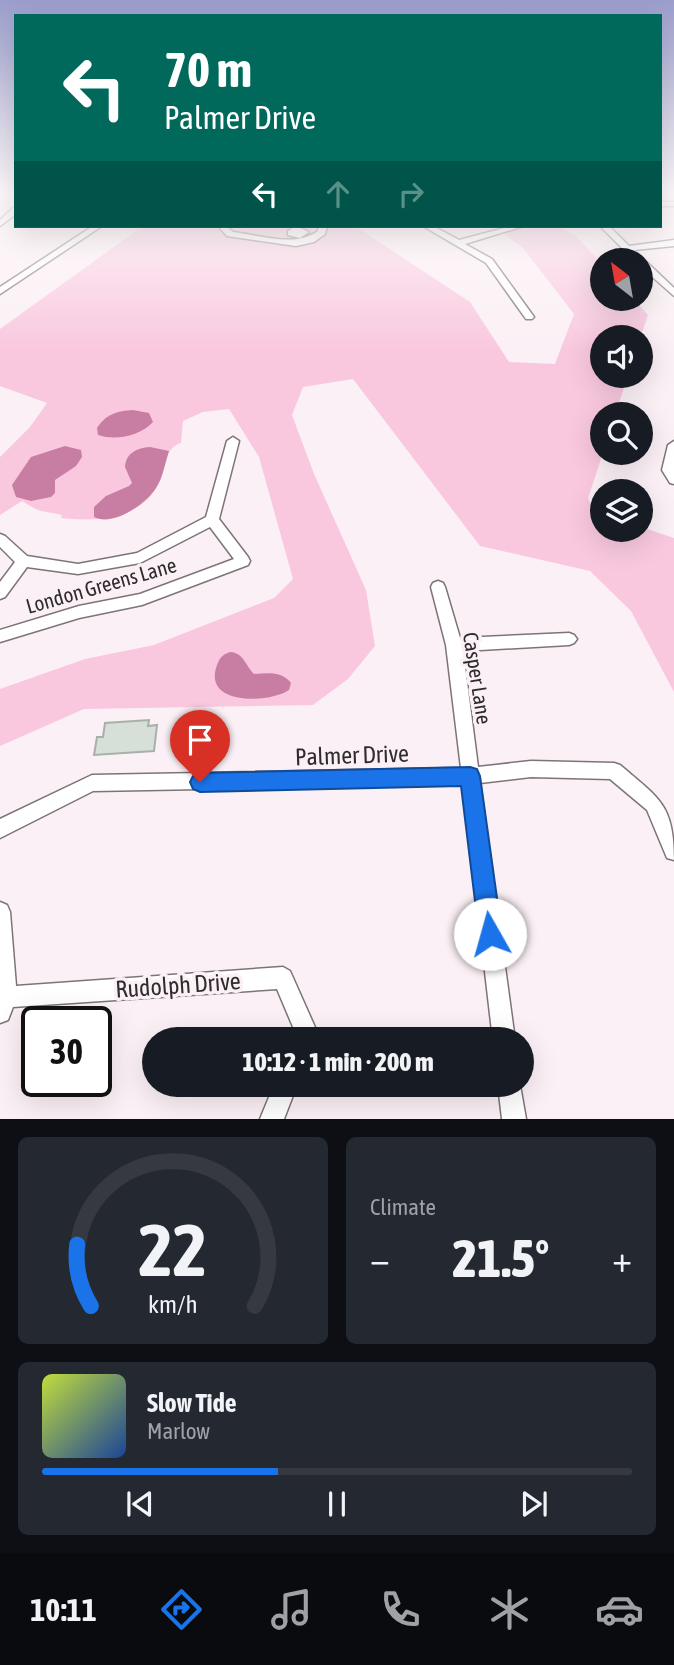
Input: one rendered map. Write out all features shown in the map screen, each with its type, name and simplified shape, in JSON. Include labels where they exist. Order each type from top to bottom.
[{"type":"street","points":[[0,291],[68,246]]},
{"type":"street","points":[[464,246],[492,264],[529,317]]},
{"type":"street","points":[[629,248],[645,246]]},
{"type":"street","points":[[653,271],[674,292]]},
{"type":"street","points":[[0,539],[23,561],[78,569],[139,558],[212,520],[233,442]]},
{"type":"street","points":[[674,445],[668,470],[674,480]]},
{"type":"street","name":"London Greens Lane","points":[[0,636],[79,612],[142,599],[243,561],[212,520]]},
{"type":"street","name":"London Greens Lane","points":[[0,593],[23,561]]},
{"type":"street","name":"Casper Lane","points":[[438,587],[454,645],[502,1027]]},
{"type":"street","points":[[454,645],[569,639]]},
{"type":"street","name":"Palmer Drive","points":[[0,829],[92,783],[470,776],[531,769],[614,771],[653,804],[674,851]]},
{"type":"street","points":[[0,912],[3,1005]]},
{"type":"street","name":"Rudolph Drive","points":[[3,1005],[283,978],[304,1027]]},
{"type":"street","points":[[272,1119],[281,1097]]},
{"type":"street","points":[[511,1097],[514,1119]]},
{"type":"shaded area","points":[[115,246],[386,246],[470,302],[509,362],[555,364],[574,314],[521,246],[585,246],[590,251],[590,312],[645,312],[648,315],[645,325],[590,325],[590,388],[624,388],[619,402],[590,402],[590,465],[599,465],[594,479],[590,479],[590,542],[653,542],[653,531],[674,538],[674,692],[631,611],[590,571],[480,546],[353,379],[303,387],[292,415],[314,474],[366,590],[375,646],[348,679],[313,705],[84,709],[0,746],[0,689],[85,659],[154,645],[274,598],[293,579],[259,457],[229,409],[203,412],[183,421],[181,443],[168,454],[151,496],[129,512],[102,518],[61,518],[62,515],[38,510],[22,501],[0,515],[0,457],[30,427],[47,403],[0,386],[0,329]]},
{"type":"shaded area","points":[[133,410],[149,413],[153,422],[141,431],[127,436],[98,435],[97,428],[108,416]]},
{"type":"shaded area","points":[[65,446],[81,450],[82,457],[76,466],[55,480],[55,493],[51,497],[31,501],[16,497],[12,485],[31,457]]},
{"type":"shaded area","points":[[150,447],[169,451],[156,488],[145,501],[128,512],[110,519],[94,517],[94,507],[106,496],[132,483],[125,467],[130,455]]},
{"type":"shaded area","points":[[230,652],[241,657],[254,674],[284,676],[291,683],[289,690],[255,699],[229,695],[220,689],[215,680],[216,668],[221,658]]},
{"type":"building","points":[[149,720],[148,726],[157,725],[154,751],[94,755],[97,737],[103,737],[105,723]]},
{"type":"route","points":[[200,782],[470,776],[490,934]]}]
